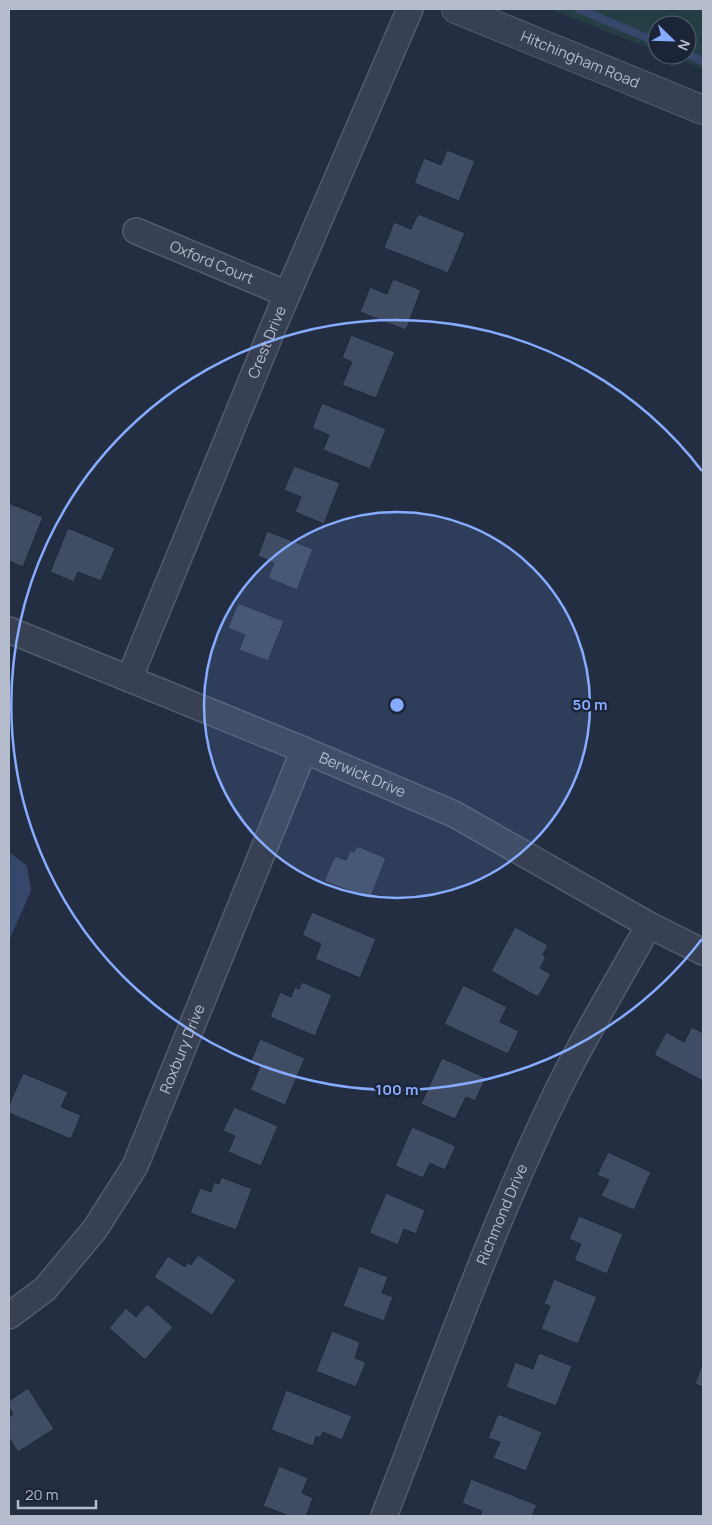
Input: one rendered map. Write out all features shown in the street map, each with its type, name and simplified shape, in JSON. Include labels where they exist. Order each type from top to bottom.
[{"type":"street","name":"Crest Drive","points":[[129,678],[287,294],[410,9]]},
{"type":"street","name":"Hitchingham Road","points":[[456,9],[703,110]]},
{"type":"street","name":"Oxford Court","points":[[136,231],[287,294]]},
{"type":"street","name":"Berwick Drive","points":[[9,630],[304,750],[454,814],[649,925],[703,952]]},
{"type":"street","name":"Roxbury Drive","points":[[9,1316],[45,1289],[51,1282],[95,1229],[135,1166],[304,750]]},
{"type":"street","name":"Richmond Drive","points":[[384,1516],[497,1227],[530,1150],[557,1092],[649,925]]},
{"type":"green space","points":[[550,9],[703,9],[703,69],[693,65],[697,65],[697,15],[647,15],[647,47]]},
{"type":"water","points":[[9,852],[27,866],[31,891],[9,940]]},
{"type":"building","points":[[447,150],[475,161],[459,201],[414,183],[424,158],[441,165]]},
{"type":"building","points":[[418,214],[465,233],[448,273],[384,248],[394,222],[411,229]]},
{"type":"building","points":[[393,279],[421,290],[406,330],[360,312],[370,287],[387,294]]},
{"type":"building","points":[[351,335],[395,352],[376,398],[342,385],[352,362],[342,358]]},
{"type":"building","points":[[322,403],[386,429],[370,469],[323,450],[329,435],[312,428]]},
{"type":"building","points":[[294,466],[340,483],[324,524],[295,512],[301,497],[284,490]]},
{"type":"building","points":[[9,503],[43,517],[23,567],[9,561]]},
{"type":"building","points":[[68,528],[115,548],[101,581],[78,572],[74,582],[50,572]]},
{"type":"building","points":[[267,531],[313,549],[297,590],[268,578],[274,563],[258,556]]},
{"type":"building","points":[[238,603],[284,621],[268,661],[239,650],[245,635],[228,628]]},
{"type":"building","points":[[357,846],[386,858],[370,899],[324,881],[335,856],[346,860],[350,851],[354,852]]},
{"type":"building","points":[[312,912],[376,939],[360,978],[315,959],[321,944],[302,935]]},
{"type":"building","points":[[515,927],[548,945],[543,955],[546,957],[540,968],[551,974],[538,997],[491,971]]},
{"type":"building","points":[[302,982],[332,995],[315,1036],[270,1017],[280,992],[291,997],[295,987],[299,989]]},
{"type":"building","points":[[463,985],[507,1007],[500,1022],[519,1031],[508,1054],[444,1024]]},
{"type":"building","points":[[692,1027],[703,1033],[703,1081],[654,1055],[666,1032],[684,1042]]},
{"type":"building","points":[[260,1039],[305,1058],[285,1105],[250,1090],[260,1067],[250,1063]]},
{"type":"building","points":[[442,1058],[486,1078],[475,1101],[466,1097],[455,1119],[421,1104]]},
{"type":"building","points":[[23,1073],[68,1092],[61,1107],[81,1115],[71,1139],[9,1113],[9,1105]]},
{"type":"building","points":[[234,1107],[278,1126],[261,1166],[228,1152],[235,1136],[223,1131]]},
{"type":"building","points":[[412,1127],[456,1146],[445,1170],[430,1163],[423,1178],[395,1166]]},
{"type":"building","points":[[608,1152],[651,1172],[634,1210],[601,1196],[609,1180],[597,1175]]},
{"type":"building","points":[[221,1177],[252,1189],[236,1230],[190,1213],[200,1188],[211,1192],[214,1182],[219,1184]]},
{"type":"building","points":[[386,1193],[425,1210],[416,1234],[404,1229],[398,1245],[369,1233]]},
{"type":"building","points":[[579,1216],[623,1234],[607,1274],[574,1260],[581,1244],[569,1239]]},
{"type":"building","points":[[198,1255],[236,1280],[212,1315],[154,1277],[168,1256],[185,1267],[188,1262],[191,1265]]},
{"type":"building","points":[[359,1266],[388,1277],[382,1293],[393,1297],[384,1321],[343,1306]]},
{"type":"building","points":[[554,1279],[597,1297],[578,1344],[541,1329],[550,1306],[544,1304]]},
{"type":"building","points":[[147,1304],[173,1327],[145,1360],[109,1328],[126,1308],[136,1317]]},
{"type":"building","points":[[332,1331],[360,1342],[355,1358],[366,1362],[356,1387],[316,1371]]},
{"type":"building","points":[[539,1353],[572,1366],[556,1406],[506,1387],[515,1362],[533,1369]]},
{"type":"building","points":[[703,1362],[703,1387],[695,1384]]},
{"type":"building","points":[[28,1388],[54,1429],[18,1452],[9,1438],[9,1417],[13,1414],[9,1407],[9,1401]]},
{"type":"building","points":[[286,1390],[352,1416],[342,1440],[323,1432],[320,1438],[316,1436],[313,1446],[271,1430]]},
{"type":"building","points":[[498,1414],[542,1432],[526,1471],[493,1458],[500,1442],[488,1438]]},
{"type":"building","points":[[279,1466],[308,1478],[302,1493],[313,1498],[306,1516],[289,1516],[263,1506]]},
{"type":"building","points":[[471,1479],[537,1505],[532,1516],[480,1516],[482,1511],[462,1503]]},
{"type":"waterway","points":[[579,9],[647,38]]},
{"type":"waterway","points":[[697,58],[703,61]]}]
